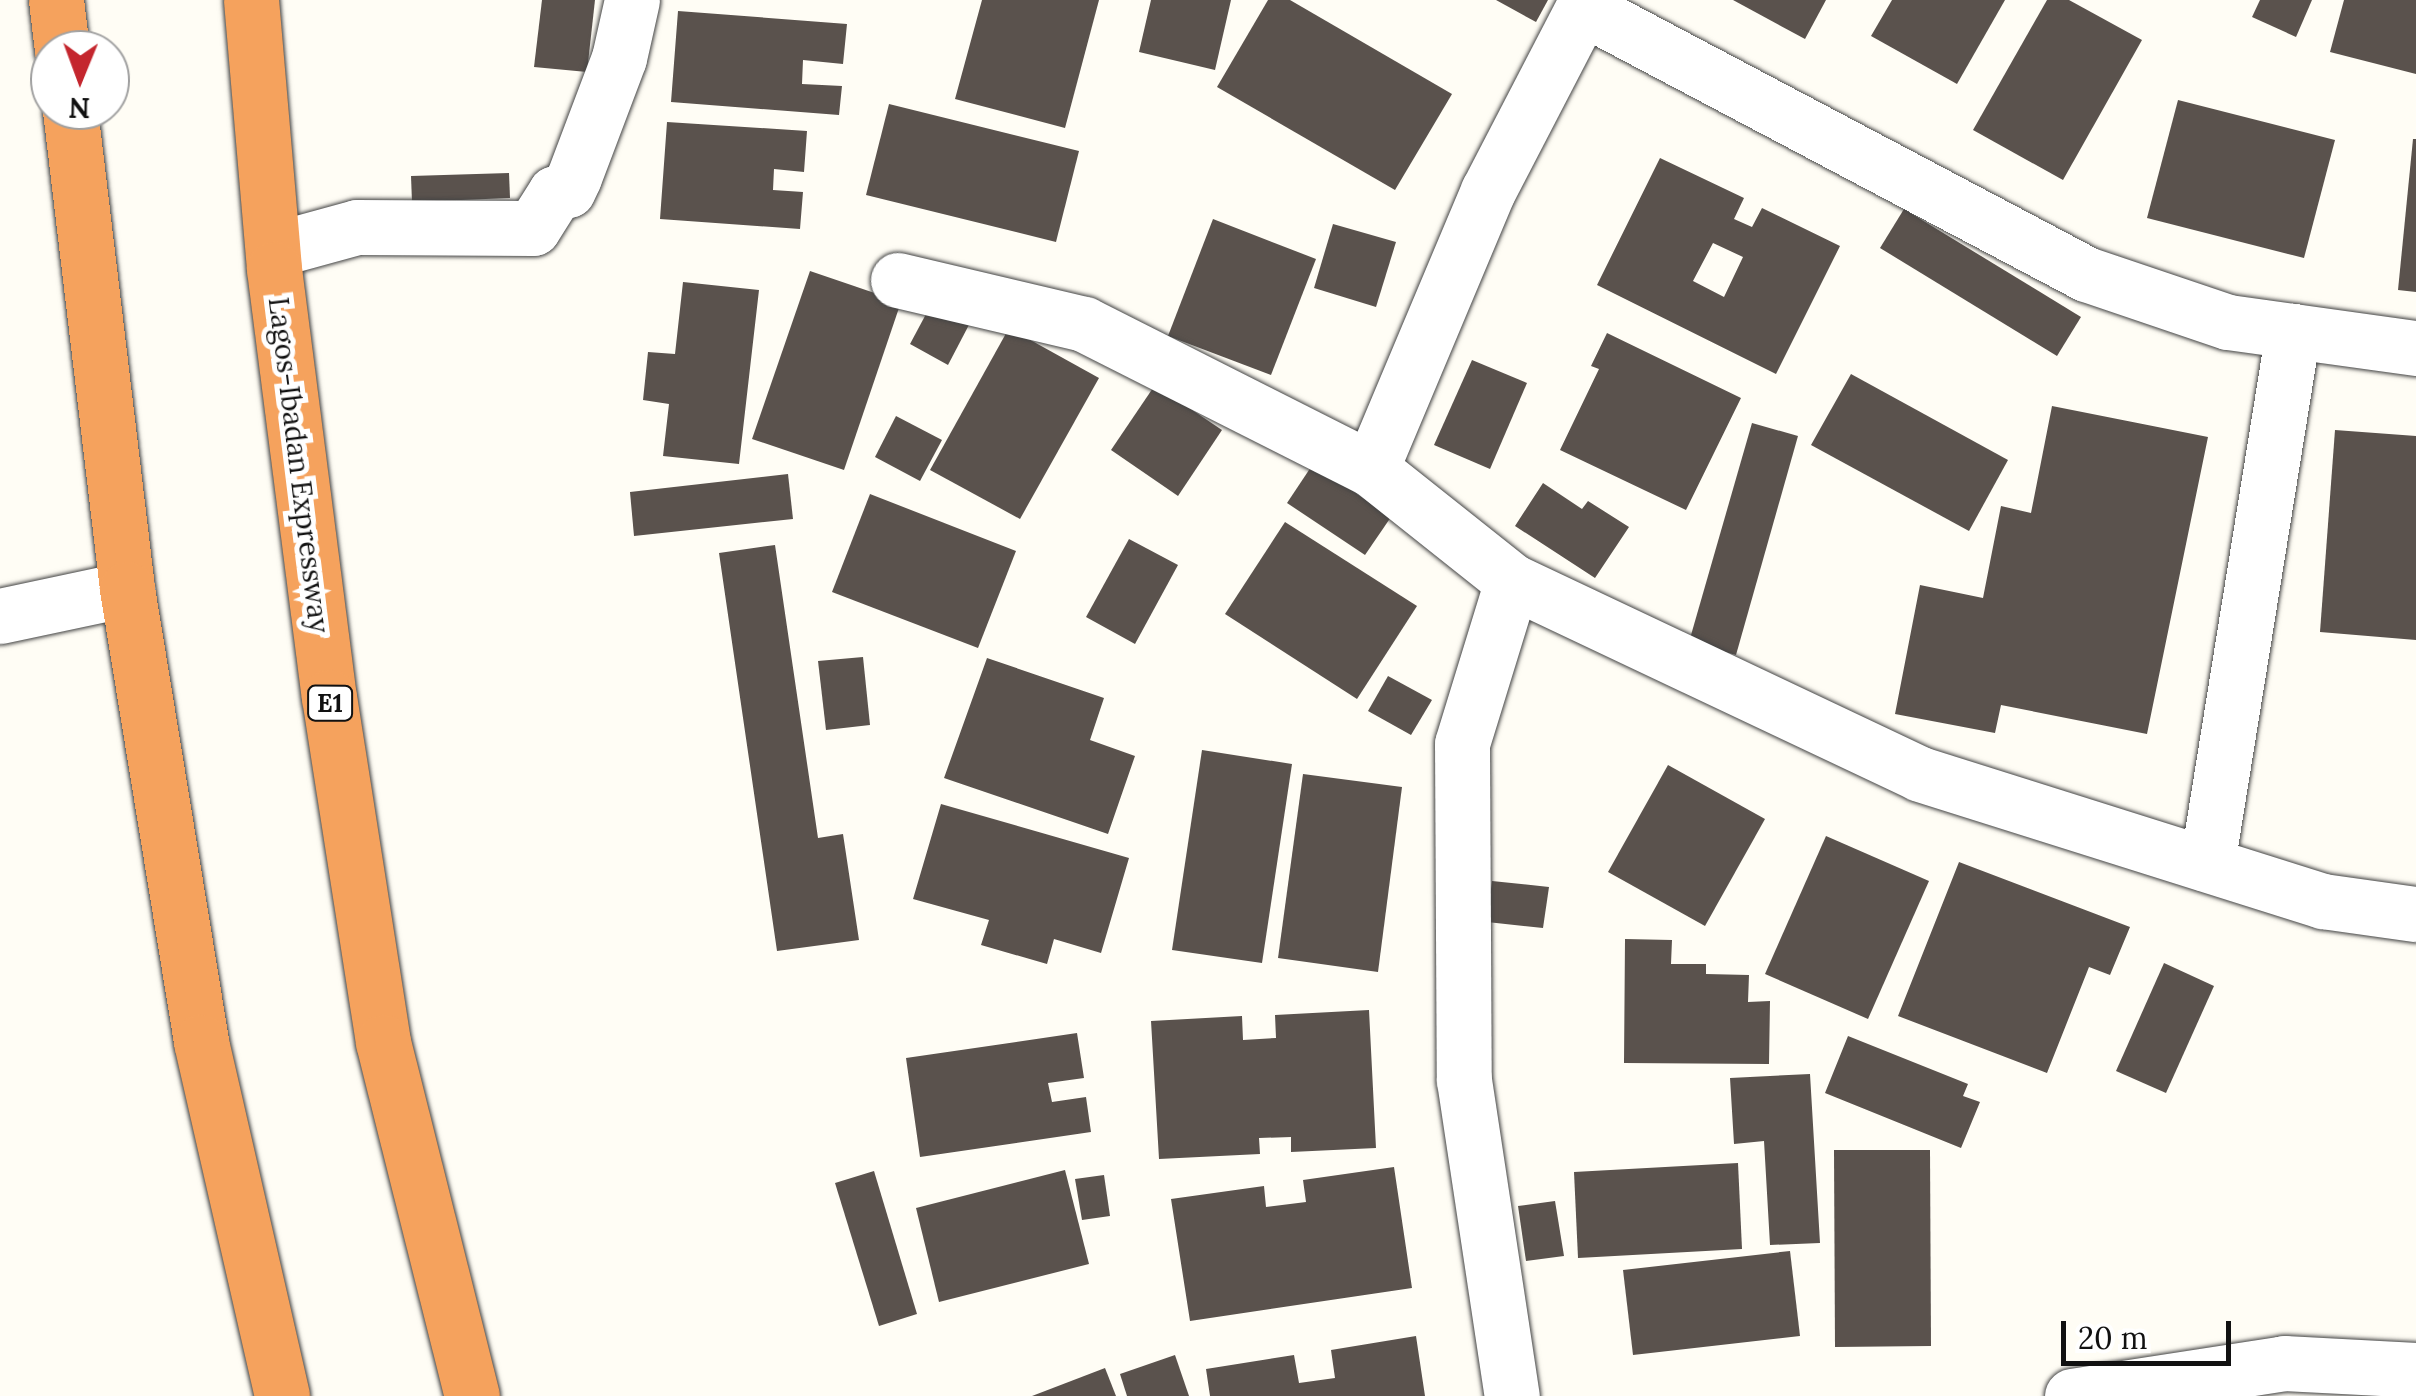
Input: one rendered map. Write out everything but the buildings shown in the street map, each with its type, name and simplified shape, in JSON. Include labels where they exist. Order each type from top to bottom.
[{"type":"highway","points":[[56,0],[60,30]]},
{"type":"highway","name":"Lagos-Ibadan Expressway","points":[[251,0],[273,250],[328,697],[383,1042],[472,1396]]},
{"type":"highway","points":[[72,130],[127,588],[201,1042],[282,1396]]},
{"type":"street","points":[[273,250],[357,227],[534,228],[554,193],[568,190],[574,177],[618,58],[632,0]]},
{"type":"street","points":[[1371,469],[1488,191],[1585,4],[2086,274],[2228,322],[2416,348]]},
{"type":"street","points":[[898,280],[1084,324],[1371,469],[1512,581],[1920,774],[2324,901],[2416,914]]},
{"type":"street","points":[[2206,864],[2293,331]]},
{"type":"street","points":[[1512,581],[1462,744],[1464,1080],[1512,1396]]},
{"type":"street","points":[[0,616],[127,588]]},
{"type":"street","points":[[2072,1396],[2284,1364],[2416,1370]]}]
